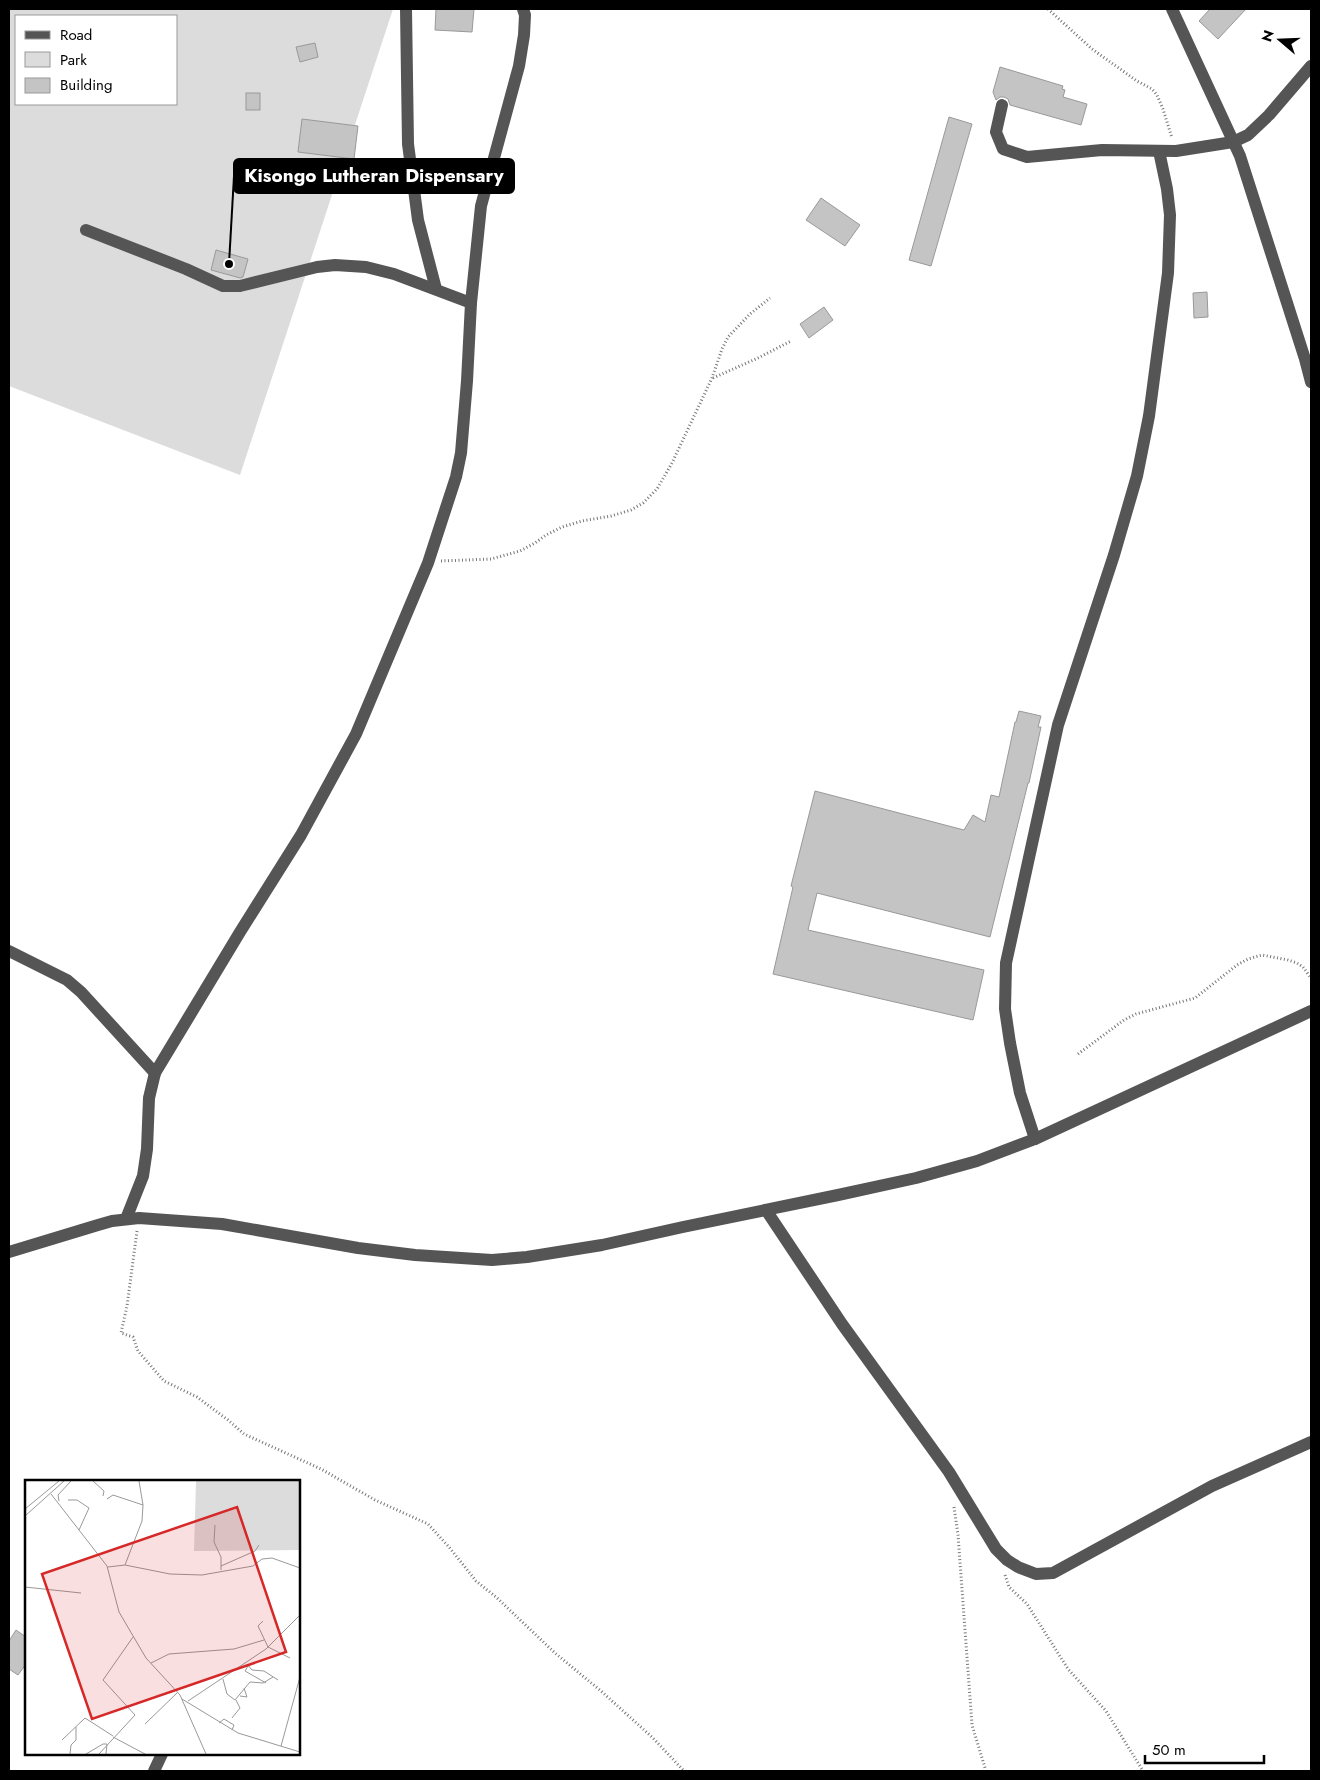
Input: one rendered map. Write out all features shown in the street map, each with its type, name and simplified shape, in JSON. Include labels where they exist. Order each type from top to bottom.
[{"type":"street","points":[[406,9],[408,144],[418,220],[436,289]]},
{"type":"street","points":[[132,1218],[147,1148],[149,1098],[155,1072],[301,835],[356,734],[428,563],[454,484],[460,454],[467,381],[471,303],[481,206],[519,66],[524,35],[525,15],[523,9]]},
{"type":"street","points":[[1172,9],[1240,156],[1308,358],[1311,382]]},
{"type":"street","points":[[1002,105],[996,132],[1003,149],[1009,153],[1027,157],[1102,150],[1176,151],[1232,142],[1248,135],[1269,115],[1311,66]]},
{"type":"street","points":[[1035,1139],[1020,1093],[1010,1043],[1005,1009],[1006,963],[1058,725],[1117,546],[1137,476],[1149,416],[1168,273],[1170,215],[1167,188],[1159,151]]},
{"type":"street","points":[[86,230],[186,269],[223,286],[240,286],[317,267],[335,265],[366,267],[394,274],[471,303]]},
{"type":"street","points":[[9,951],[67,980],[155,1072]]},
{"type":"street","points":[[9,1252],[98,1225],[132,1218],[222,1224],[358,1248],[415,1255],[492,1260],[528,1257],[602,1245],[916,1178],[977,1161],[1035,1139],[1311,1011]]},
{"type":"street","points":[[766,1210],[842,1324],[949,1472],[996,1548],[1007,1560],[1018,1567],[1036,1574],[1053,1573],[1212,1486],[1311,1442]]},
{"type":"street","points":[[154,1771],[162,1755]]},
{"type":"path","points":[[1048,9],[1092,50],[1152,89],[1163,109],[1176,151]]},
{"type":"path","points":[[428,563],[491,558],[520,551],[562,527],[618,514],[631,510],[643,503],[657,489],[672,463],[712,378],[728,337],[750,314],[770,298]]},
{"type":"path","points":[[712,378],[740,367],[791,340]]},
{"type":"path","points":[[1078,1054],[1124,1020],[1136,1014],[1196,998],[1224,975],[1248,959],[1262,955],[1298,963],[1311,978]]},
{"type":"path","points":[[132,1218],[127,1306],[121,1333],[133,1337],[138,1351],[164,1381],[197,1397],[244,1434],[321,1469],[375,1500],[428,1524],[476,1581],[496,1597],[548,1647],[653,1738],[684,1771]]},
{"type":"path","points":[[953,1499],[958,1535],[972,1725],[986,1771]]},
{"type":"path","points":[[1004,1570],[1009,1587],[1027,1604],[1068,1669],[1106,1711],[1143,1771]]},
{"type":"green space","points":[[9,9],[393,9],[240,475],[9,386]]},
{"type":"building","points":[[436,9],[474,9],[472,32],[435,30]]},
{"type":"building","points":[[1210,9],[1246,9],[1218,39],[1199,21]]},
{"type":"building","points":[[315,43],[318,57],[300,62],[296,47]]},
{"type":"building","points":[[1000,67],[1063,86],[1062,89],[1065,90],[1063,97],[1087,104],[1081,125],[1010,105],[1008,99],[1004,97],[996,100],[993,92]]},
{"type":"building","points":[[246,93],[260,93],[260,110],[246,110]]},
{"type":"building","points":[[949,117],[972,124],[931,266],[909,260]]},
{"type":"building","points":[[302,119],[358,126],[354,159],[298,152]]},
{"type":"building","points":[[821,198],[860,225],[845,246],[806,220]]},
{"type":"building","points":[[216,250],[248,259],[243,277],[240,278],[211,270]]},
{"type":"building","points":[[1207,292],[1208,317],[1194,318],[1193,293]]},
{"type":"building","points":[[824,307],[833,320],[809,338],[800,324]]},
{"type":"building","points":[[1019,711],[1041,716],[1038,727],[1041,727],[1029,783],[990,937],[817,893],[808,930],[984,970],[973,1020],[773,974],[793,887],[791,886],[815,791],[964,830],[973,815],[985,822],[991,795],[999,797]]},
{"type":"building","points":[[16,1630],[25,1636],[25,1665],[18,1675],[9,1669],[9,1641]]},
{"type":"place","name":"Kisongo Lutheran Dispensary","points":[[229,264]]}]
